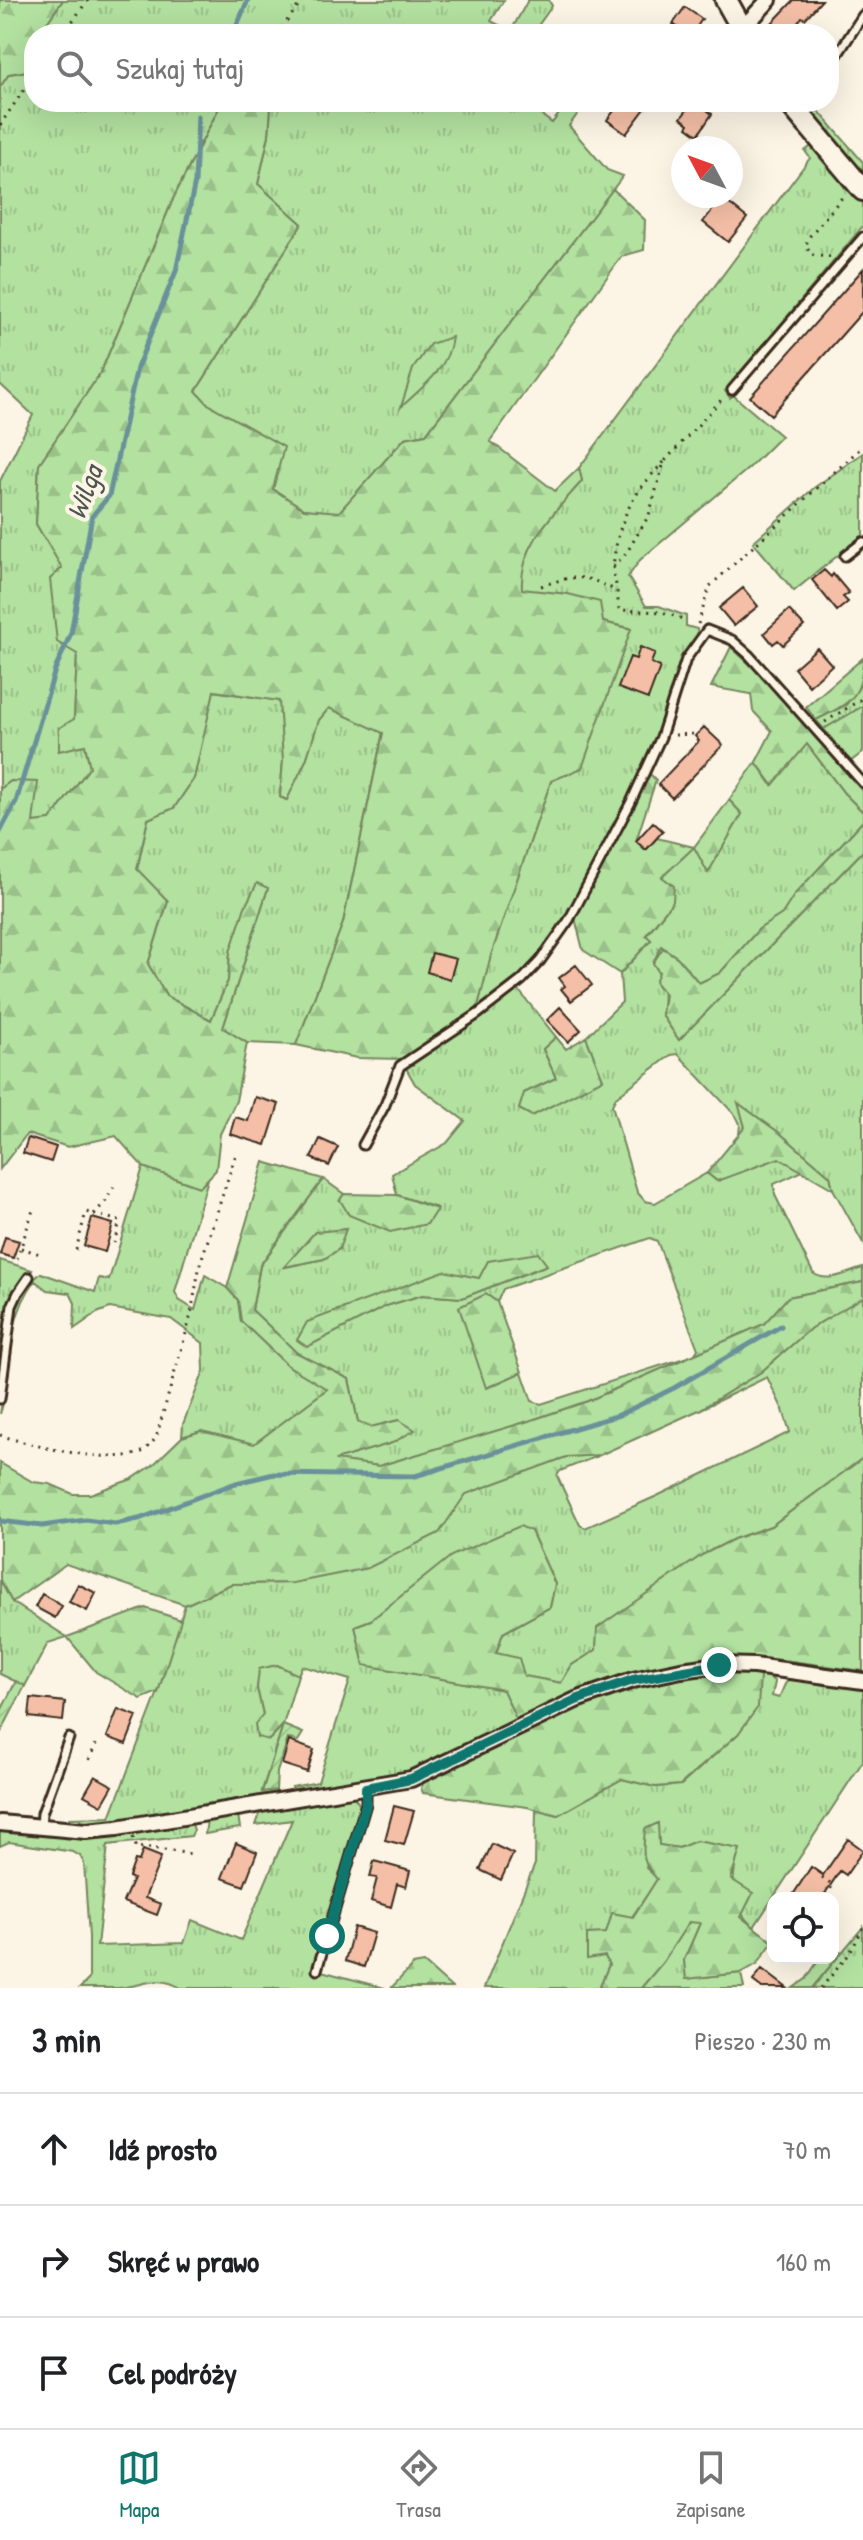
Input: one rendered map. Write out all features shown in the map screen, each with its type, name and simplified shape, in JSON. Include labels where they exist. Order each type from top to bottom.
[{"type":"street","points":[[726,0],[740,24]]},
{"type":"street","points":[[750,24],[769,0]]},
{"type":"street","points":[[799,112],[859,186]]},
{"type":"street","points":[[0,1823],[86,1831],[117,1828],[411,1779],[576,1700],[633,1680],[719,1665],[754,1666],[863,1681]]},
{"type":"lane","points":[[839,52],[863,15]]},
{"type":"lane","points":[[732,390],[863,237]]},
{"type":"lane","points":[[845,556],[863,542]]},
{"type":"lane","points":[[363,1145],[385,1105],[400,1066],[478,1014],[522,980],[540,961],[569,920],[661,737],[686,659],[707,630],[732,640],[749,655],[863,783]]},
{"type":"lane","points":[[0,1399],[12,1306],[29,1277]]},
{"type":"lane","points":[[41,1827],[42,1813],[69,1738]]},
{"type":"lane","points":[[317,1970],[366,1804],[366,1788]]},
{"type":"path","points":[[70,24],[88,0]]},
{"type":"path","points":[[285,24],[303,0]]},
{"type":"path","points":[[0,125],[24,90]]},
{"type":"path","points":[[847,256],[820,258],[811,255],[806,246],[814,229],[859,186]]},
{"type":"path","points":[[686,620],[662,612],[619,610],[613,567],[617,535],[640,486],[732,390]]},
{"type":"path","points":[[698,624],[710,586],[863,446]]},
{"type":"path","points":[[613,567],[627,552],[649,515],[664,462]]},
{"type":"path","points":[[541,586],[574,576],[592,579],[617,591]]},
{"type":"path","points":[[815,728],[863,698]]},
{"type":"path","points":[[667,735],[693,734]]},
{"type":"path","points":[[0,1435],[53,1449],[112,1456],[138,1454],[156,1438],[190,1319],[200,1264],[237,1151]]},
{"type":"path","points":[[94,1214],[114,1186]]},
{"type":"path","points":[[17,1259],[34,1207]]},
{"type":"path","points":[[76,1250],[86,1212],[120,1221],[114,1243]]},
{"type":"path","points":[[20,1248],[40,1254]]},
{"type":"path","points":[[89,1760],[96,1744]]},
{"type":"path","points":[[133,1843],[137,1849],[143,1847],[192,1854]]},
{"type":"path","points":[[822,1877],[833,1885],[828,1892]]},
{"type":"path","points":[[821,1988],[850,1953],[863,1928]]},
{"type":"green space","points":[[0,0],[63,0],[46,24],[24,24],[24,72],[9,74],[0,87]]},
{"type":"green space","points":[[63,0],[504,0],[491,21],[497,24],[46,24]]},
{"type":"green space","points":[[528,0],[549,0],[552,6],[539,24],[515,24]]},
{"type":"green space","points":[[24,72],[24,112],[217,112],[174,197],[101,372],[39,464],[36,524],[63,568],[77,653],[74,720],[59,750],[85,744],[90,767],[50,820],[33,823],[11,781],[0,789],[0,481],[33,415],[0,384],[0,87],[9,74]]},
{"type":"green space","points":[[217,112],[271,112],[258,184],[302,224],[196,391],[208,404],[284,447],[273,489],[304,509],[339,512],[405,438],[426,434],[613,189],[645,220],[644,250],[622,256],[490,441],[555,491],[579,468],[582,481],[550,517],[533,544],[526,558],[522,589],[568,594],[600,602],[603,622],[631,629],[582,768],[551,781],[491,955],[477,1010],[403,1059],[357,1058],[296,1045],[343,923],[383,733],[329,708],[319,720],[306,760],[287,800],[280,797],[283,760],[279,701],[214,691],[194,778],[174,808],[148,819],[137,869],[168,901],[148,964],[166,996],[211,1020],[228,981],[230,952],[245,907],[257,883],[268,888],[223,1028],[247,1043],[236,1101],[220,1134],[216,1170],[200,1187],[143,1167],[116,1136],[68,1147],[27,1134],[0,1169],[0,789],[11,781],[38,782],[33,822],[50,820],[90,767],[85,745],[59,751],[59,728],[74,719],[77,654],[57,642],[50,579],[62,568],[36,524],[39,464],[101,372],[174,197]]},
{"type":"green space","points":[[271,112],[537,112],[552,123],[560,112],[579,112],[569,126],[607,170],[623,176],[426,434],[405,438],[339,513],[304,509],[273,489],[283,447],[208,404],[196,391],[302,224],[258,184]]},
{"type":"green space","points":[[810,112],[820,112],[863,162],[863,173]]},
{"type":"green space","points":[[815,143],[863,199],[863,226],[725,391],[781,436],[749,468],[640,560],[628,577],[646,606],[659,606],[686,616],[686,626],[697,629],[698,634],[684,655],[658,735],[629,801],[560,927],[539,956],[477,1010],[491,955],[551,781],[630,628],[603,622],[568,594],[521,590],[526,558],[550,517],[582,481],[579,468],[810,158],[805,151]]},
{"type":"green space","points":[[452,337],[440,367],[401,407],[413,369],[430,344]]},
{"type":"green space","points":[[863,453],[863,535],[794,591],[753,542],[815,487]]},
{"type":"green space","points":[[731,647],[769,682],[863,792],[863,812],[844,793],[807,744],[773,785],[756,762],[772,731],[753,711],[751,694],[711,687]]},
{"type":"green space","points":[[863,658],[860,682],[852,698],[816,720],[806,707]]},
{"type":"green space","points":[[863,682],[863,706],[824,729],[816,720],[846,705]]},
{"type":"green space","points":[[213,691],[280,701],[283,760],[280,797],[286,800],[306,760],[319,719],[329,707],[383,732],[343,923],[296,1045],[247,1043],[223,1028],[268,888],[230,952],[228,981],[211,1020],[166,996],[148,964],[168,901],[137,870],[148,819],[174,808],[194,778]]},
{"type":"green space","points":[[863,706],[863,752],[850,762],[824,729]]},
{"type":"green space","points":[[806,743],[844,793],[863,812],[863,821],[795,894],[783,914],[759,929],[720,973],[699,983],[678,958],[661,946],[653,963],[663,988],[662,1015],[679,1040],[863,851],[863,1243],[833,1189],[830,1176],[781,1134],[739,1104],[745,1127],[739,1135],[740,1124],[736,1116],[678,1054],[671,1055],[616,1097],[612,1105],[637,1192],[645,1201],[655,1203],[707,1173],[717,1181],[779,1158],[803,1171],[774,1184],[775,1195],[813,1273],[831,1277],[863,1268],[863,1282],[789,1297],[764,1324],[694,1354],[698,1349],[657,1241],[650,1238],[503,1289],[497,1302],[486,1294],[487,1388],[522,1372],[532,1401],[541,1404],[691,1356],[588,1401],[379,1466],[332,1460],[392,1443],[399,1420],[371,1427],[358,1422],[349,1379],[297,1353],[252,1310],[260,1266],[323,1179],[344,1194],[340,1200],[437,1208],[397,1195],[392,1174],[447,1143],[465,1121],[415,1084],[406,1068],[517,988],[556,1037],[543,1049],[556,1078],[524,1093],[602,1079],[586,1037],[622,1002],[620,974],[651,940],[646,936],[673,901],[662,877],[694,847],[708,872],[742,814],[729,800],[756,762],[772,785]],"holes":[[[315,1232],[339,1249],[324,1259],[286,1267]],[[547,1265],[462,1298],[422,1295],[386,1306],[360,1319],[338,1310]]]},
{"type":"green space","points":[[649,773],[656,780],[636,841],[646,850],[657,838],[694,847],[662,877],[674,886],[673,901],[646,935],[651,940],[620,974],[583,950],[575,918]]},
{"type":"green space","points":[[729,800],[742,814],[708,873],[694,847]]},
{"type":"green space","points":[[863,821],[863,851],[679,1040],[662,1015],[665,994],[655,982],[659,972],[653,963],[663,948],[678,958],[699,983],[720,973],[759,929],[782,914],[795,894]]},
{"type":"green space","points":[[556,1037],[566,1049],[586,1037],[603,1079],[532,1116],[519,1109],[524,1093],[556,1078],[543,1049]]},
{"type":"green space","points":[[738,1103],[781,1134],[830,1176],[833,1189],[779,1158],[717,1181],[707,1173],[745,1127]]},
{"type":"green space","points":[[264,1162],[323,1179],[260,1265],[252,1310],[297,1353],[349,1379],[358,1422],[371,1427],[399,1420],[415,1430],[392,1443],[335,1460],[379,1466],[588,1401],[764,1324],[788,1297],[863,1282],[863,1297],[811,1328],[761,1372],[699,1410],[600,1455],[566,1457],[466,1494],[439,1533],[368,1568],[293,1583],[231,1584],[185,1605],[66,1564],[12,1602],[0,1580],[0,1463],[33,1482],[50,1484],[73,1494],[90,1494],[132,1479],[153,1465],[182,1437],[201,1431],[254,1444],[327,1389],[287,1365],[241,1321],[238,1300],[227,1288]]},
{"type":"green space","points":[[143,1167],[200,1187],[208,1179],[175,1292],[179,1300],[195,1310],[205,1275],[227,1288],[238,1300],[241,1321],[287,1365],[328,1389],[254,1444],[201,1431],[182,1437],[183,1424],[204,1371],[203,1343],[171,1319],[110,1308],[74,1329],[75,1303],[70,1293],[47,1290],[35,1281],[26,1294],[12,1338],[18,1299],[26,1286],[41,1273],[95,1292],[99,1278],[109,1280]]},
{"type":"green space","points":[[344,1194],[397,1195],[437,1209],[427,1224],[390,1232],[349,1215],[340,1200]]},
{"type":"green space","points":[[346,1229],[339,1249],[324,1259],[284,1267],[315,1232]]},
{"type":"green space","points":[[538,1253],[547,1265],[462,1298],[422,1295],[386,1306],[307,1347],[297,1340],[307,1322],[444,1271],[479,1278],[488,1261]]},
{"type":"green space","points":[[0,1260],[32,1270],[10,1304],[0,1370]]},
{"type":"green space","points":[[486,1294],[497,1302],[522,1372],[486,1388],[459,1307]]},
{"type":"green space","points":[[863,1297],[863,1458],[771,1526],[702,1555],[598,1628],[596,1650],[572,1665],[562,1683],[524,1676],[496,1654],[503,1633],[550,1607],[555,1584],[531,1531],[355,1626],[364,1665],[504,1690],[517,1721],[445,1758],[409,1771],[295,1793],[292,1787],[318,1782],[350,1680],[302,1666],[298,1675],[277,1665],[260,1669],[257,1688],[269,1740],[283,1725],[262,1791],[276,1790],[276,1797],[114,1823],[67,1824],[69,1818],[110,1817],[158,1692],[185,1605],[231,1584],[293,1583],[438,1533],[465,1494],[566,1457],[600,1455],[560,1471],[557,1476],[580,1525],[585,1528],[657,1496],[790,1432],[767,1377],[699,1410],[761,1372],[811,1328]]},
{"type":"green space","points":[[863,1458],[863,1671],[757,1658],[695,1660],[616,1678],[517,1721],[503,1690],[364,1665],[355,1626],[371,1620],[451,1556],[520,1526],[531,1531],[555,1584],[550,1607],[503,1633],[496,1653],[519,1658],[524,1676],[561,1683],[572,1665],[596,1650],[597,1628],[702,1555],[771,1526]]},
{"type":"green space","points":[[0,1580],[12,1602],[67,1637],[48,1643],[25,1686],[0,1674]]},
{"type":"green space","points":[[145,1608],[181,1620],[158,1692],[141,1699],[96,1672],[67,1637]]},
{"type":"green space","points":[[277,1665],[298,1675],[283,1725],[269,1740],[257,1737],[255,1724],[263,1714],[257,1688],[259,1669]]},
{"type":"green space","points":[[718,1669],[754,1672],[760,1677],[758,1707],[738,1734],[680,1785],[655,1787],[622,1779],[558,1815],[527,1807],[423,1793],[421,1788],[425,1780],[571,1709],[632,1686]]},
{"type":"green space","points":[[754,1672],[766,1675],[775,1682],[772,1696],[779,1698],[790,1678],[863,1686],[863,1761],[777,1892],[767,1892],[767,1907],[754,1927],[740,1910],[734,1891],[739,1849],[696,1841],[679,1848],[659,1845],[657,1824],[646,1868],[658,1879],[605,1956],[609,1965],[599,1988],[484,1988],[535,1864],[536,1809],[558,1815],[622,1779],[655,1787],[681,1785],[738,1734]]},
{"type":"green space","points":[[16,1681],[25,1686],[0,1734],[0,1713]]},
{"type":"green space","points":[[283,1725],[303,1733],[298,1741],[288,1739],[277,1772],[276,1790],[262,1792]]},
{"type":"green space","points":[[353,1795],[359,1804],[359,1812],[314,1969],[385,1988],[181,1988],[157,1981],[119,1988],[80,1988],[89,1979],[84,1863],[73,1852],[9,1842],[0,1846],[0,1830],[110,1837],[192,1824],[194,1830],[191,1836],[108,1845],[97,1946],[184,1943],[192,1920],[241,1940],[292,1820],[256,1825],[261,1811]]},
{"type":"green space","points":[[238,1815],[240,1828],[205,1834],[207,1820]]},
{"type":"green space","points":[[658,1823],[659,1845],[679,1848],[696,1841],[740,1849],[731,1879],[753,1893],[741,1917],[767,1937],[767,1950],[757,1964],[741,1973],[686,1979],[684,1960],[700,1923],[689,1922],[663,1962],[641,1988],[599,1988],[609,1965],[605,1956],[587,1959],[587,1934],[606,1933],[612,1913],[633,1917],[657,1879],[645,1862],[645,1829]]},
{"type":"green space","points":[[689,1922],[701,1922],[684,1960],[686,1979],[741,1973],[744,1988],[641,1988],[663,1962]]},
{"type":"green space","points":[[863,1927],[863,1988],[812,1988],[832,1964],[839,1964],[839,1956]]},
{"type":"green space","points":[[424,1963],[452,1988],[391,1988],[413,1965]]},
{"type":"green space","points":[[816,1964],[832,1964],[812,1988],[793,1988],[806,1979]]},
{"type":"building","points":[[794,0],[822,0],[797,24],[771,24]]},
{"type":"building","points":[[685,7],[702,19],[699,24],[673,24]]},
{"type":"building","points":[[613,112],[642,112],[626,134],[607,120]]},
{"type":"building","points":[[686,112],[712,114],[698,135],[681,118]]},
{"type":"building","points":[[714,208],[734,208],[747,218],[728,242],[703,222]]},
{"type":"building","points":[[863,269],[863,311],[771,415],[750,397]]},
{"type":"building","points":[[824,570],[831,577],[833,574],[849,593],[843,597],[848,602],[837,611],[812,580]]},
{"type":"building","points":[[743,588],[758,606],[734,626],[719,608]]},
{"type":"building","points":[[789,610],[804,626],[783,645],[778,640],[773,644],[764,633]]},
{"type":"building","points":[[640,647],[655,653],[651,663],[660,667],[648,699],[618,688],[630,657],[636,659]]},
{"type":"building","points":[[817,648],[832,665],[809,686],[794,668]]},
{"type":"building","points":[[704,727],[723,745],[672,798],[658,784],[699,741],[695,736]]},
{"type":"building","points":[[653,822],[663,831],[646,850],[636,841]]},
{"type":"building","points":[[432,953],[456,959],[450,979],[427,972]]},
{"type":"building","points":[[576,965],[592,985],[571,1001],[561,989],[565,986],[559,978]]},
{"type":"building","points":[[560,1007],[581,1030],[568,1042],[547,1020]]},
{"type":"building","points":[[255,1097],[279,1104],[266,1145],[230,1134],[235,1117],[248,1121]]},
{"type":"building","points":[[28,1138],[56,1147],[51,1162],[23,1153]]},
{"type":"building","points":[[320,1139],[338,1147],[329,1166],[311,1158]]},
{"type":"building","points":[[92,1218],[113,1224],[105,1252],[84,1246]]},
{"type":"building","points":[[5,1237],[19,1241],[13,1258],[0,1254]]},
{"type":"building","points":[[78,1584],[96,1593],[87,1611],[69,1602]]},
{"type":"building","points":[[42,1594],[62,1606],[55,1618],[35,1607]]},
{"type":"building","points":[[31,1698],[65,1702],[63,1721],[29,1717]]},
{"type":"building","points":[[118,1709],[137,1716],[126,1744],[107,1737]]},
{"type":"building","points":[[289,1741],[314,1750],[307,1772],[282,1764]]},
{"type":"building","points":[[95,1776],[113,1786],[102,1805],[84,1795]]},
{"type":"building","points":[[394,1806],[414,1811],[404,1845],[385,1840]]},
{"type":"building","points":[[848,1839],[863,1850],[846,1875],[840,1871],[826,1892],[795,1892],[811,1867],[823,1875]]},
{"type":"building","points":[[236,1843],[257,1852],[244,1886],[222,1878]]},
{"type":"building","points":[[492,1844],[513,1854],[501,1880],[480,1870]]},
{"type":"building","points":[[143,1850],[161,1857],[145,1898],[161,1904],[157,1915],[123,1902],[133,1879],[129,1877],[135,1860],[139,1861]]},
{"type":"building","points":[[374,1861],[410,1871],[406,1887],[397,1884],[391,1907],[371,1901],[377,1878],[370,1877]]},
{"type":"building","points":[[354,1927],[374,1933],[364,1967],[345,1961]]},
{"type":"building","points":[[762,1969],[787,1988],[762,1988],[753,1981]]},
{"type":"waterway","name":"Wilga","points":[[237,24],[248,0]]},
{"type":"waterway","points":[[715,0],[724,17]]},
{"type":"waterway","points":[[785,114],[800,132]]},
{"type":"waterway","name":"Wilga","points":[[0,832],[16,802],[55,670],[71,633],[92,516],[109,496],[137,368],[176,271],[195,182],[198,116]]},
{"type":"waterway","points":[[0,1521],[42,1526],[86,1520],[115,1524],[139,1519],[236,1483],[274,1474],[415,1476],[619,1415],[674,1388],[781,1326]]},
{"type":"route","points":[[327,1936],[366,1804],[366,1788],[411,1779],[576,1700],[633,1680],[719,1665]]}]
